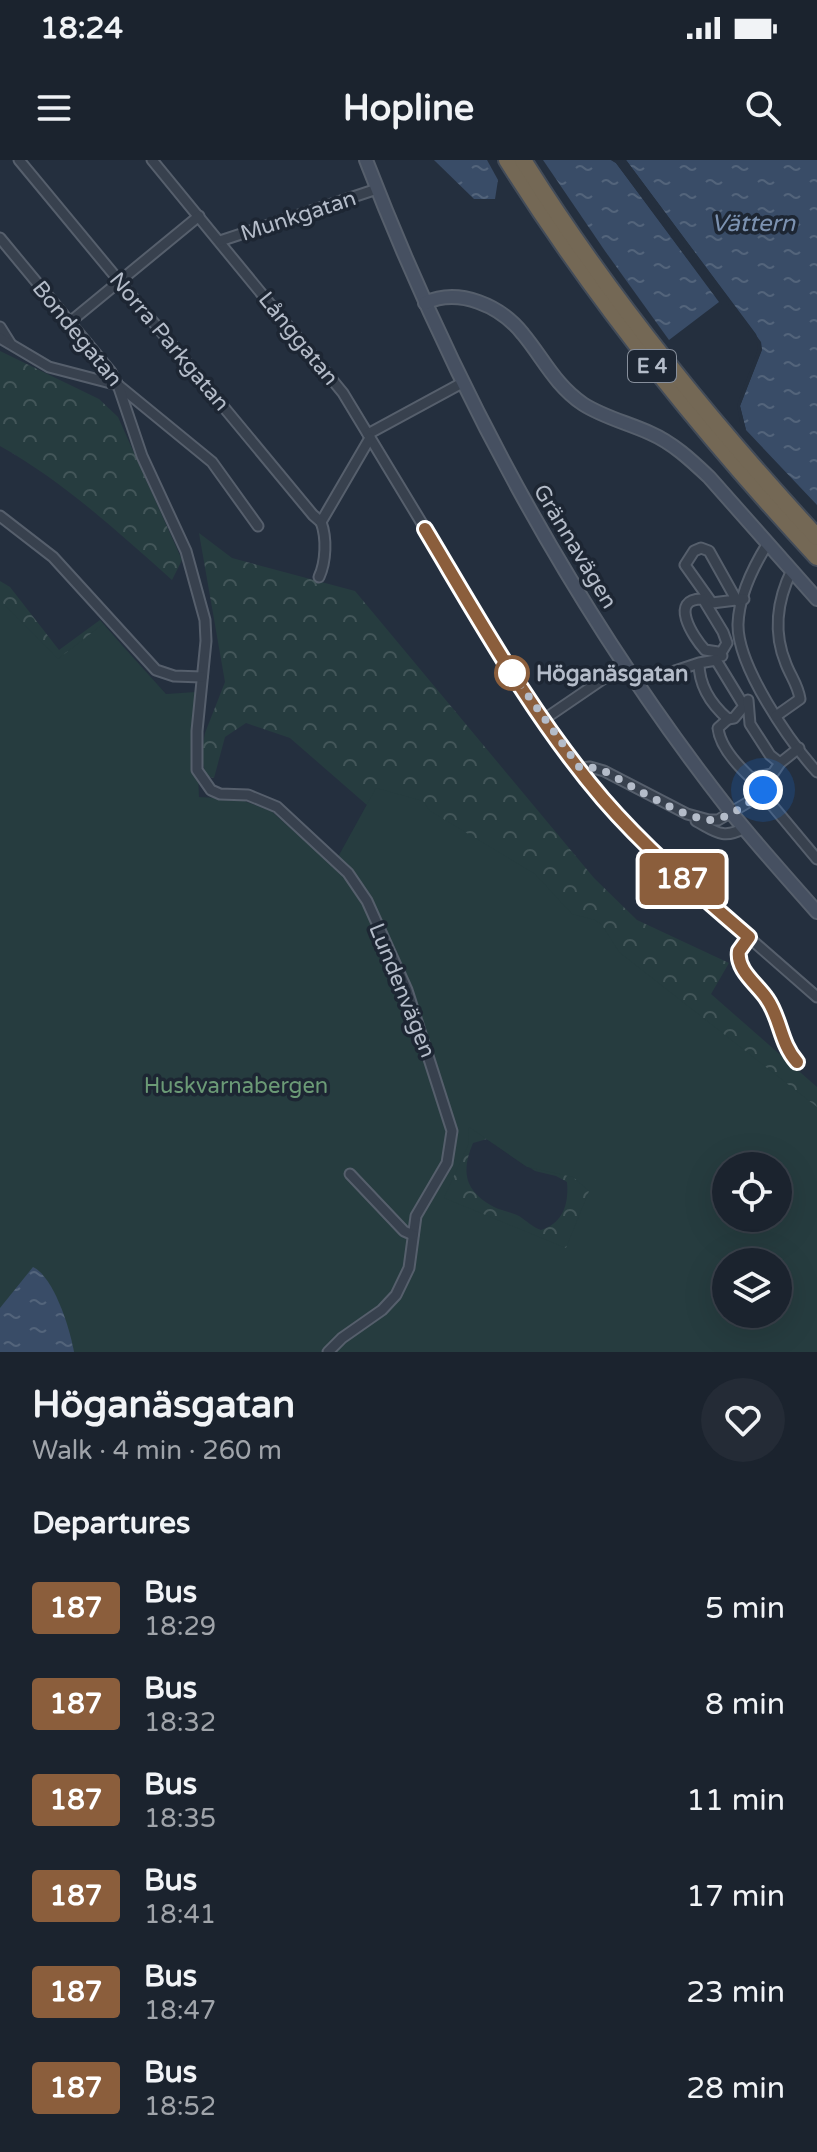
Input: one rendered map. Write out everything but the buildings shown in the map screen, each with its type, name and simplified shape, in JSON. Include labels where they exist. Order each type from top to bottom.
[{"type":"highway","name":"E 4","points":[[507,160],[601,299],[670,390],[741,475],[817,557]]},
{"type":"highway","name":"E 4","points":[[523,160],[613,293],[682,384],[752,467],[817,537]]},
{"type":"main road","name":"Grännavägen","points":[[366,160],[462,383],[545,537],[625,664],[731,813],[817,912]]},
{"type":"main road","points":[[425,303],[447,297],[463,298],[498,312],[523,333],[566,392],[605,416],[674,446],[709,477],[817,599]]},
{"type":"street","name":"Norra Parkgatan","points":[[19,160],[321,522]]},
{"type":"street","name":"Långgatan","points":[[152,160],[343,393],[543,720],[602,797],[642,840],[817,997]]},
{"type":"street","name":"Munkgatan","points":[[220,241],[377,189]]},
{"type":"street","points":[[70,322],[199,216]]},
{"type":"street","name":"Bondegatan","points":[[0,238],[111,372],[118,385],[212,462],[258,526]]},
{"type":"street","points":[[0,327],[5,341],[49,367],[118,385]]},
{"type":"street","points":[[319,577],[323,569],[325,532],[321,522],[369,436],[462,383]]},
{"type":"street","name":"Lundenvägen","points":[[118,385],[142,456],[186,551],[205,620],[196,761],[204,783],[220,794],[248,795],[277,807],[348,873],[367,901],[407,990],[452,1131],[447,1163],[420,1207],[409,1268],[396,1295],[382,1310],[342,1338],[328,1352]]},
{"type":"street","points":[[0,516],[53,557],[156,670],[174,676],[202,677]]},
{"type":"street","points":[[768,543],[750,572],[740,600],[738,625],[743,650],[758,686],[776,716],[817,772]]},
{"type":"street","points":[[701,548],[709,551],[740,600],[712,603],[685,565],[694,551],[701,548]]},
{"type":"street","points":[[776,716],[800,699],[780,647],[779,635],[779,608],[792,570]]},
{"type":"street","points":[[720,656],[727,643],[703,599],[685,604],[693,635],[705,650],[720,656],[746,703],[750,724],[777,768]]},
{"type":"street","points":[[669,673],[743,650]]},
{"type":"street","points":[[699,663],[707,694],[728,719]]},
{"type":"street","points":[[543,720],[625,664]]},
{"type":"street","points":[[758,686],[734,718],[718,728],[718,734],[737,764],[751,778],[769,776],[799,748]]},
{"type":"street","points":[[580,768],[604,771],[725,835],[744,828]]},
{"type":"street","points":[[687,814],[718,820],[761,792],[777,768]]},
{"type":"street","points":[[761,792],[817,859]]},
{"type":"street","points":[[749,937],[739,951],[740,964],[767,999],[783,1044],[797,1062]]},
{"type":"street","points":[[350,1174],[404,1231],[413,1235]]},
{"type":"green space","points":[[0,351],[99,399],[118,417],[182,560],[172,580],[68,491],[0,446]]},
{"type":"green space","name":"Huskvarnabergen","points":[[199,533],[232,558],[355,591],[594,878],[637,920],[729,963],[711,994],[817,1087],[817,1352],[255,1352],[0,1269],[0,581],[10,587],[59,650],[100,620],[119,642],[194,793],[203,801],[237,802],[271,811],[331,871],[375,812],[290,738],[246,723],[225,737],[214,778],[206,776],[201,755],[205,733],[225,682]],"holes":[[[372,968],[749,1152],[792,1152],[792,1232],[712,1232],[712,1208]],[[487,1139],[535,1171],[567,1182],[563,1212],[555,1223],[541,1230],[476,1194],[468,1180],[467,1163],[473,1143]]]},
{"type":"green space","name":"Huskvarnabergen","points":[[0,600],[58,659],[103,624],[166,694],[195,692],[199,797],[239,799],[271,811],[333,866],[376,788],[423,801],[430,811],[535,874],[572,914],[602,925],[619,952],[817,1107],[817,1352],[0,1352]],"holes":[[[469,1127],[527,1167],[573,1177],[589,1191],[566,1248],[444,1198],[468,1145]]]},
{"type":"water","points":[[434,160],[487,160],[498,180],[495,199],[474,199]]},
{"type":"water","name":"Vättern","points":[[543,160],[611,160],[616,163],[719,302],[669,340]]},
{"type":"water","name":"Vättern","points":[[626,160],[817,160],[817,505],[746,430],[740,406],[762,350],[756,334]]},
{"type":"water","points":[[33,1267],[48,1281],[54,1292],[74,1352],[0,1352],[0,1308]]},
{"type":"pier","points":[[611,160],[619,161],[722,299],[722,305],[616,163]]},
{"type":"pier","points":[[622,160],[626,160],[761,342],[762,349],[740,406],[746,430],[740,422],[737,405],[758,349],[757,343]]},
{"type":"bus line","name":"187","points":[[425,529],[521,687],[602,797],[675,873],[749,937],[739,951],[740,964],[767,999],[783,1044],[797,1062]]},
{"type":"place","name":"Höganäsgatan","points":[[512,673]]},
{"type":"route","points":[[512,673],[580,768],[604,771],[687,814],[709,820],[726,816],[749,803],[763,790]]}]
